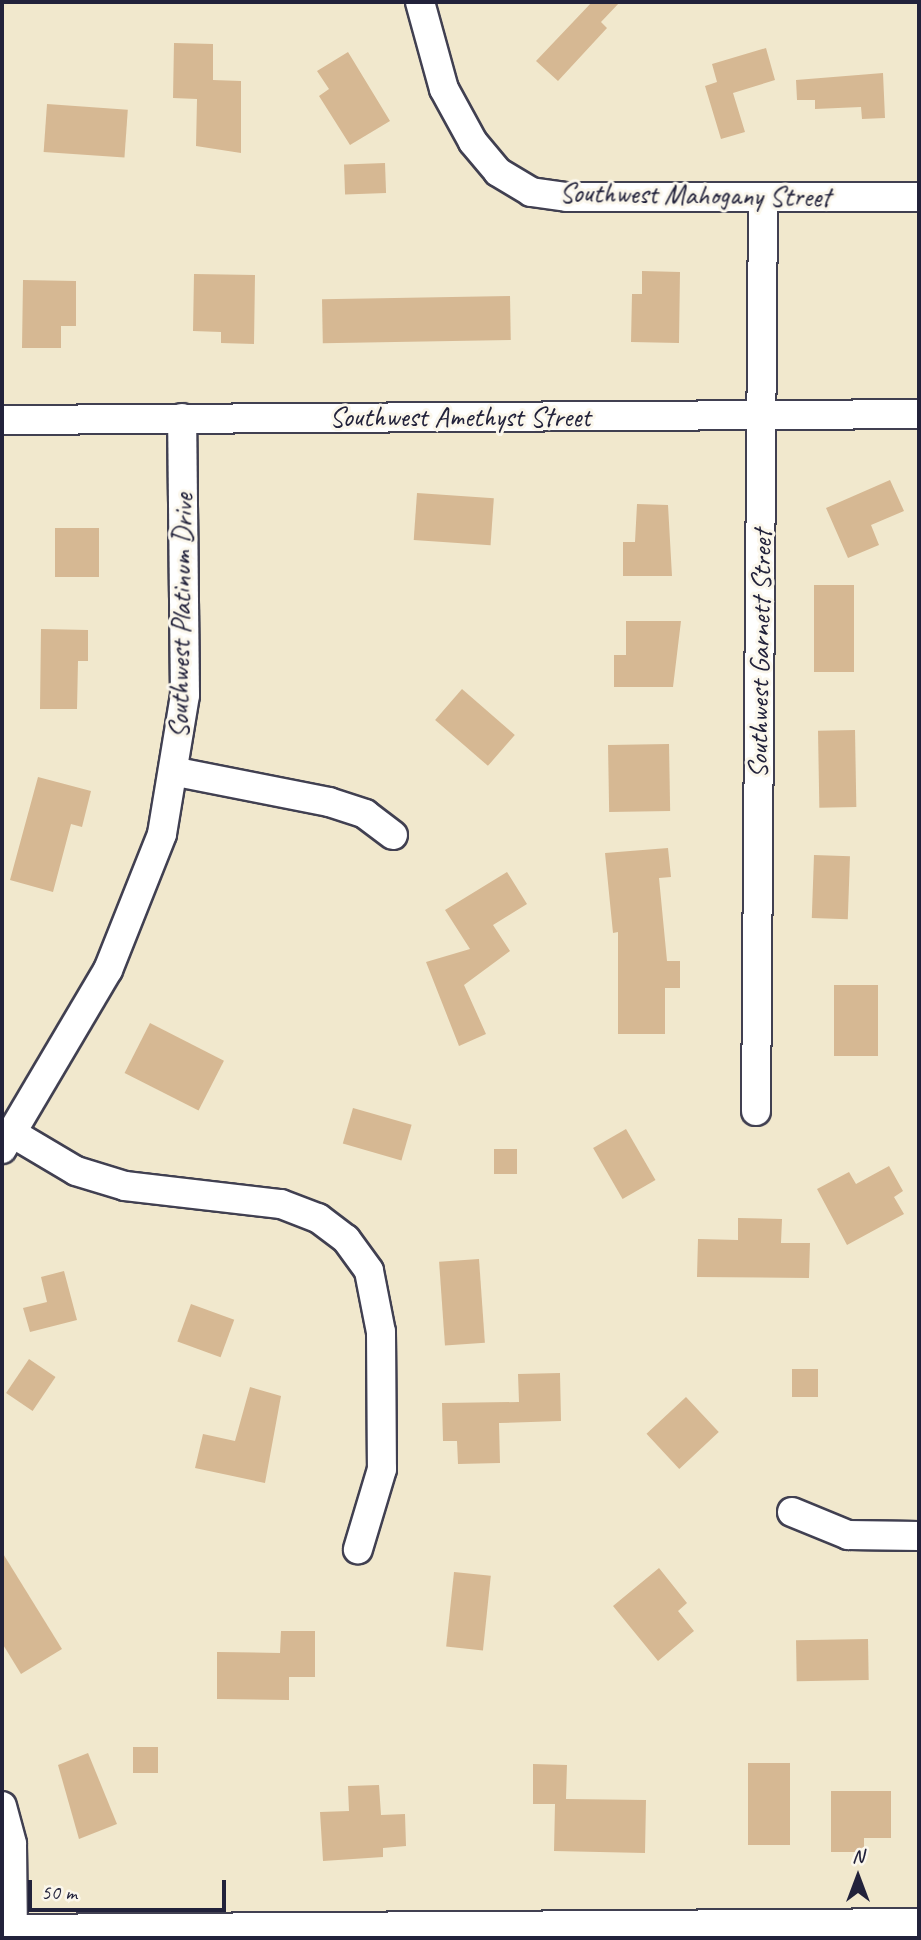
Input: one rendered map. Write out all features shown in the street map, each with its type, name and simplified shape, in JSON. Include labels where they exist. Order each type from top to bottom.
[{"type":"street","name":"Southwest Mahogany Street","points":[[420,2],[444,89],[472,142],[498,172],[531,191],[763,198],[919,197]]},
{"type":"street","name":"Southwest Garnett Street","points":[[756,1111],[763,198]]},
{"type":"street","name":"Southwest Amethyst Street","points":[[2,420],[919,414]]},
{"type":"street","name":"Southwest Platinum Drive","points":[[7,1141],[108,970],[141,895],[177,772],[185,695],[182,418]]},
{"type":"street","points":[[177,772],[329,802],[365,814],[393,835]]},
{"type":"street","points":[[7,1141],[76,1171],[125,1186],[281,1205],[318,1218],[346,1240],[369,1270],[382,1332],[382,1469],[358,1549]]},
{"type":"street","points":[[792,1512],[848,1535],[919,1536]]},
{"type":"street","points":[[2,1806],[12,1844],[9,1932],[919,1923]]},
{"type":"building","points":[[592,2],[620,2],[601,22],[607,28],[558,81],[536,61]]},
{"type":"building","points":[[174,43],[213,44],[213,80],[241,81],[241,153],[196,146],[197,99],[173,98]]},
{"type":"building","points":[[766,48],[775,80],[733,93],[745,132],[721,139],[705,86],[717,82],[712,64]]},
{"type":"building","points":[[348,52],[390,121],[350,145],[319,96],[329,89],[317,71]]},
{"type":"building","points":[[883,73],[885,118],[862,119],[861,107],[815,109],[815,100],[797,100],[796,80]]},
{"type":"building","points":[[47,104],[128,110],[124,158],[44,152]]},
{"type":"building","points":[[385,163],[386,193],[345,194],[344,164]]},
{"type":"building","points":[[642,271],[680,272],[679,343],[631,342],[632,294],[642,294]]},
{"type":"building","points":[[194,274],[255,275],[254,344],[221,343],[221,332],[193,331]]},
{"type":"building","points":[[23,280],[76,281],[76,326],[61,326],[61,348],[22,348]]},
{"type":"building","points":[[510,296],[511,340],[323,343],[322,299]]},
{"type":"building","points":[[890,480],[904,511],[871,525],[879,545],[848,558],[826,508]]},
{"type":"building","points":[[417,493],[494,498],[491,545],[414,540]]},
{"type":"building","points":[[637,504],[668,505],[672,576],[623,576],[623,542],[635,542]]},
{"type":"building","points":[[55,528],[99,528],[99,577],[55,577]]},
{"type":"building","points":[[814,585],[854,585],[854,672],[814,672]]},
{"type":"building","points":[[626,621],[681,621],[673,687],[614,687],[614,655],[626,655]]},
{"type":"building","points":[[41,629],[88,630],[88,661],[78,661],[77,709],[40,709]]},
{"type":"building","points":[[462,689],[515,735],[488,766],[435,720]]},
{"type":"building","points":[[855,730],[856,807],[819,808],[818,731]]},
{"type":"building","points":[[669,744],[670,811],[609,812],[608,745]]},
{"type":"building","points":[[38,777],[91,791],[82,827],[71,824],[53,892],[10,880]]},
{"type":"building","points":[[668,848],[671,877],[659,878],[667,961],[680,961],[680,988],[665,988],[665,1034],[618,1034],[618,932],[613,933],[605,853]]},
{"type":"building","points":[[814,855],[850,856],[848,919],[812,918]]},
{"type":"building","points":[[507,872],[527,904],[493,925],[510,951],[464,985],[486,1034],[459,1046],[426,962],[470,949],[445,910]]},
{"type":"building","points":[[834,985],[878,985],[878,1056],[834,1056]]},
{"type":"building","points":[[150,1023],[224,1061],[199,1111],[125,1073]]},
{"type":"building","points":[[353,1108],[412,1125],[401,1160],[343,1144]]},
{"type":"building","points":[[626,1129],[656,1180],[623,1199],[593,1148]]},
{"type":"building","points":[[494,1149],[517,1149],[517,1174],[494,1174]]},
{"type":"building","points":[[889,1166],[903,1191],[894,1197],[904,1214],[847,1245],[817,1189],[849,1172],[856,1184]]},
{"type":"building","points":[[738,1218],[782,1219],[781,1243],[810,1243],[809,1278],[697,1277],[698,1239],[738,1240]]},
{"type":"building","points":[[479,1259],[485,1343],[445,1346],[439,1262]]},
{"type":"building","points":[[64,1271],[77,1320],[30,1332],[23,1308],[47,1302],[41,1277]]},
{"type":"building","points":[[191,1304],[234,1320],[221,1357],[177,1342]]},
{"type":"building","points":[[29,1359],[56,1377],[33,1411],[6,1393]]},
{"type":"building","points":[[792,1369],[818,1369],[818,1397],[792,1397]]},
{"type":"building","points":[[560,1373],[561,1421],[499,1423],[500,1463],[458,1464],[457,1441],[443,1441],[442,1403],[519,1402],[518,1374]]},
{"type":"building","points":[[250,1387],[281,1396],[265,1483],[195,1468],[203,1434],[235,1441]]},
{"type":"building","points":[[686,1397],[719,1432],[679,1469],[647,1434]]},
{"type":"building","points":[[2,1552],[62,1649],[21,1674],[2,1643]]},
{"type":"building","points":[[659,1568],[687,1603],[678,1611],[694,1631],[658,1661],[613,1606]]},
{"type":"building","points":[[454,1572],[491,1576],[483,1650],[446,1647]]},
{"type":"building","points":[[281,1631],[315,1631],[315,1677],[289,1677],[289,1700],[217,1699],[217,1652],[280,1653]]},
{"type":"building","points":[[868,1639],[869,1680],[797,1681],[796,1640]]},
{"type":"building","points":[[133,1747],[158,1747],[158,1773],[133,1773]]},
{"type":"building","points":[[88,1753],[117,1824],[79,1839],[58,1765]]},
{"type":"building","points":[[748,1763],[790,1763],[790,1845],[748,1845]]},
{"type":"building","points":[[533,1764],[567,1765],[566,1799],[646,1800],[645,1853],[554,1851],[555,1804],[533,1804]]},
{"type":"building","points":[[379,1785],[381,1815],[405,1814],[406,1846],[383,1848],[383,1857],[323,1861],[320,1812],[349,1811],[348,1786]]},
{"type":"building","points":[[831,1791],[891,1791],[891,1838],[864,1838],[864,1852],[831,1852]]}]
